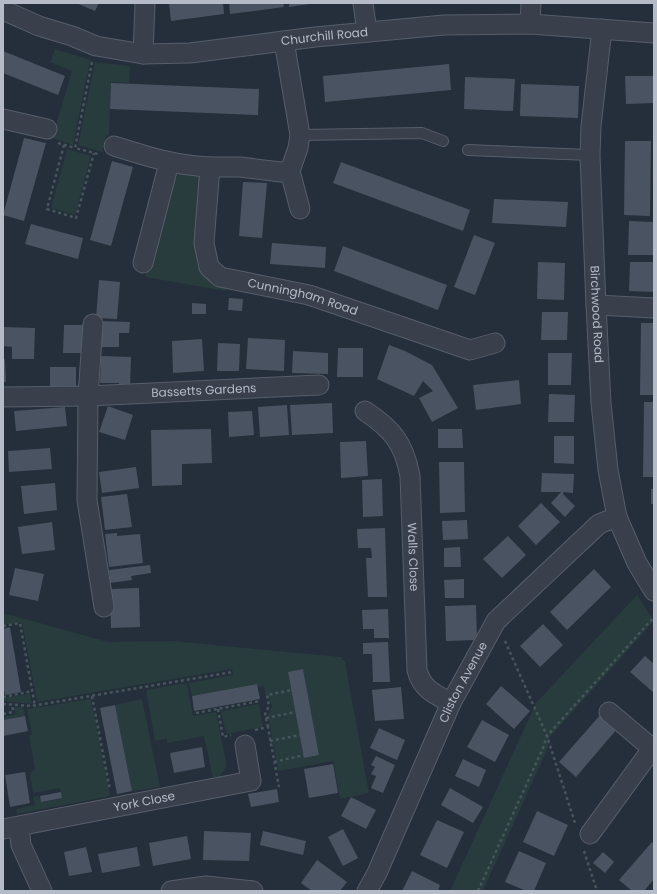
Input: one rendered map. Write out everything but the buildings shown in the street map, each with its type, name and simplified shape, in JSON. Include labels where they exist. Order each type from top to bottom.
[{"type":"street","points":[[143,54],[145,3]]},
{"type":"street","points":[[363,3],[367,32]]},
{"type":"street","points":[[530,24],[531,3]]},
{"type":"street","name":"Churchill Road","points":[[3,10],[39,26],[72,36],[96,46],[143,54],[190,53],[284,41],[430,26],[530,24],[654,34]]},
{"type":"street","name":"Birchwood Road","points":[[602,29],[591,119],[590,156],[601,403],[608,470],[616,517],[637,563],[654,590]]},
{"type":"street","points":[[284,41],[300,135],[298,148],[290,171],[300,209]]},
{"type":"street","points":[[3,119],[47,129]]},
{"type":"street","points":[[108,150],[187,166],[240,167],[281,172],[290,171]]},
{"type":"street","points":[[143,263],[169,163]]},
{"type":"street","name":"Cunningham Road","points":[[210,167],[204,242],[209,267],[220,277],[309,295],[470,350],[495,343]]},
{"type":"street","points":[[596,305],[654,308]]},
{"type":"street","points":[[93,324],[88,396],[87,500],[104,607]]},
{"type":"street","name":"Bassetts Gardens","points":[[3,397],[88,396],[318,385]]},
{"type":"street","name":"Walls Close","points":[[365,411],[381,422],[399,441],[407,457],[410,476],[417,670],[424,687],[451,703]]},
{"type":"street","name":"Cliston Avenue","points":[[367,891],[377,873],[451,703],[496,621],[599,524],[616,517]]},
{"type":"street","points":[[582,835],[653,749],[609,712]]},
{"type":"street","name":"York Close","points":[[11,828],[251,780],[245,745]]},
{"type":"street","points":[[11,828],[21,845],[42,891]]},
{"type":"street","points":[[171,891],[206,886],[253,891]]},
{"type":"lane","points":[[300,135],[422,133],[443,141]]},
{"type":"lane","points":[[468,150],[590,156]]},
{"type":"path","points":[[96,46],[75,148],[94,153],[108,150]]},
{"type":"path","points":[[64,144],[47,209],[76,218],[94,153]]},
{"type":"path","points":[[478,891],[544,748],[547,736],[654,617]]},
{"type":"path","points":[[496,621],[532,707],[547,736],[582,835],[597,891]]},
{"type":"path","points":[[3,626],[20,623],[35,706]]},
{"type":"path","points":[[3,704],[35,706],[232,672]]},
{"type":"path","points":[[268,727],[265,714],[269,706],[267,695],[292,690]]},
{"type":"path","points":[[3,697],[32,691]]},
{"type":"path","points":[[92,696],[114,808]]},
{"type":"path","points":[[196,714],[260,701]]},
{"type":"path","points":[[3,714],[13,712],[12,704]]},
{"type":"path","points":[[218,709],[223,734]]},
{"type":"path","points":[[266,718],[296,712]]},
{"type":"path","points":[[270,741],[300,735]]},
{"type":"path","points":[[274,762],[304,755]]},
{"type":"shaded area","points":[[55,49],[90,60],[73,145],[52,138],[72,71],[50,62]]},
{"type":"shaded area","points":[[95,62],[130,66],[129,83],[111,82],[109,136],[106,135],[102,152],[78,145]]},
{"type":"shaded area","points":[[67,149],[91,156],[75,215],[51,208]]},
{"type":"shaded area","points":[[184,172],[196,173],[200,177],[197,263],[208,279],[225,288],[226,291],[145,277],[170,194],[178,174]]},
{"type":"shaded area","points":[[637,595],[654,621],[550,737],[547,750],[483,891],[450,891],[536,703]]},
{"type":"shaded area","points":[[3,614],[108,642],[173,641],[341,657],[345,662],[369,793],[340,799],[333,761],[278,771],[268,715],[272,707],[269,698],[266,698],[264,686],[257,687],[257,684],[192,696],[188,683],[233,675],[232,669],[37,702],[22,622],[3,625]],"holes":[[[303,670],[319,755],[305,758],[288,673]]]},
{"type":"shaded area","points":[[187,683],[193,716],[216,712],[226,762],[226,768],[219,777],[213,778],[204,736],[167,743],[167,739],[155,741],[146,690]]},
{"type":"shaded area","points":[[30,694],[32,704],[3,701],[3,698]]},
{"type":"shaded area","points":[[91,699],[110,796],[17,814],[16,809],[35,805],[33,797],[39,796],[41,802],[62,798],[60,788],[33,793],[30,773],[35,769],[29,735],[32,735],[27,709]]},
{"type":"shaded area","points":[[142,699],[160,787],[132,791],[115,705]]},
{"type":"shaded area","points":[[259,704],[263,727],[226,734],[221,711]]},
{"type":"shaded area","points":[[14,707],[23,707],[25,716],[3,720],[3,717],[15,714]]}]
